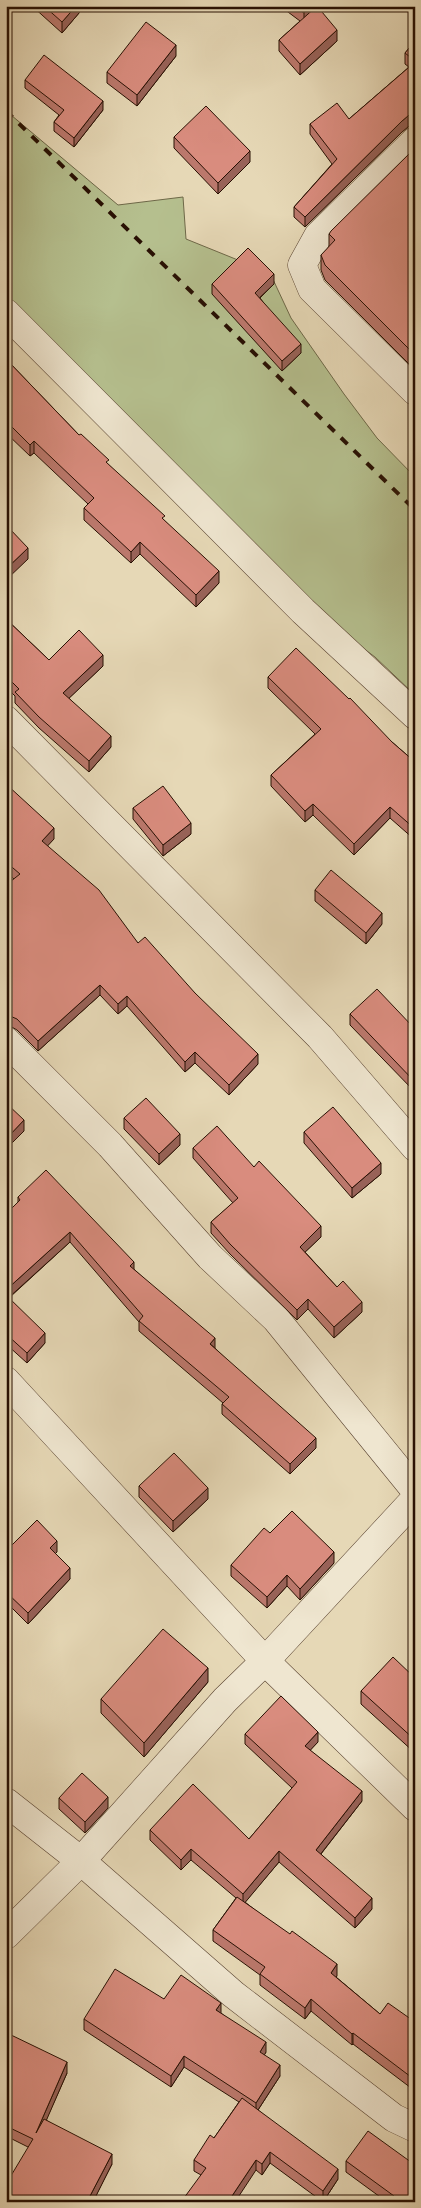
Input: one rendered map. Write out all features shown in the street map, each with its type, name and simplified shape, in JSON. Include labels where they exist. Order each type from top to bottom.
[{"type":"street","points":[[415,141],[318,236],[302,265],[312,289],[415,391]]},
{"type":"street","points":[[6,313],[303,611],[415,715]]},
{"type":"street","points":[[6,720],[320,1037],[415,1147]]},
{"type":"street","points":[[6,1041],[122,1157],[210,1257],[276,1319],[415,1490]]},
{"type":"street","points":[[6,1381],[265,1661],[415,1807]]},
{"type":"street","points":[[6,1935],[81,1861],[225,1700],[265,1661],[415,1499]]},
{"type":"street","points":[[6,1802],[81,1861],[233,1994],[394,2118],[415,2128]]},
{"type":"green space","points":[[6,104],[11,115],[118,205],[183,197],[186,239],[270,273],[291,318],[344,394],[377,438],[415,477],[415,695],[375,657],[317,614],[6,301]]},
{"type":"building","points":[[44,6],[76,6],[62,22]]},
{"type":"building","points":[[294,6],[309,6],[304,13]]},
{"type":"building","points":[[317,6],[337,30],[300,64],[279,40]]},
{"type":"building","points":[[146,22],[176,45],[137,95],[107,72]]},
{"type":"building","points":[[415,41],[415,61],[405,53]]},
{"type":"building","points":[[44,55],[103,101],[74,138],[54,122],[64,110],[25,80]]},
{"type":"building","points":[[415,62],[415,110],[305,217],[294,207],[337,159],[310,124],[337,103],[349,119]]},
{"type":"building","points":[[206,106],[250,151],[218,183],[174,137]]},
{"type":"building","points":[[415,148],[415,355],[325,265],[321,255],[335,240],[329,234],[331,231]]},
{"type":"building","points":[[248,248],[274,274],[255,293],[301,344],[282,361],[212,284]]},
{"type":"building","points":[[6,359],[79,435],[81,434],[109,460],[106,462],[165,516],[162,518],[219,571],[196,595],[140,542],[131,552],[84,508],[94,498],[34,441],[30,445],[6,421]]},
{"type":"building","points":[[8,527],[28,548],[6,569],[6,528]]},
{"type":"building","points":[[6,619],[49,660],[79,630],[103,655],[63,693],[111,736],[89,761],[39,717],[15,692],[19,689],[6,676]]},
{"type":"building","points":[[296,648],[415,762],[415,829],[390,807],[354,844],[313,804],[305,811],[271,775],[321,729],[268,677]]},
{"type":"building","points":[[6,784],[54,828],[42,841],[99,890],[138,943],[145,937],[195,993],[258,1054],[229,1085],[195,1052],[185,1062],[127,996],[118,1004],[100,985],[38,1041],[17,1019],[6,1016],[6,885],[20,874],[6,862]]},
{"type":"building","points":[[163,786],[191,823],[163,845],[133,808]]},
{"type":"building","points":[[331,870],[382,913],[366,933],[315,890]]},
{"type":"building","points":[[377,989],[415,1029],[415,1082],[350,1014]]},
{"type":"building","points":[[146,1098],[180,1134],[159,1154],[124,1118]]},
{"type":"building","points":[[6,1103],[24,1120],[6,1139]]},
{"type":"building","points":[[333,1107],[381,1163],[352,1188],[304,1132]]},
{"type":"building","points":[[217,1126],[254,1167],[259,1161],[321,1226],[300,1247],[337,1287],[343,1281],[362,1302],[334,1327],[308,1299],[297,1310],[230,1244],[211,1222],[238,1198],[193,1148]]},
{"type":"building","points":[[46,1170],[134,1262],[130,1266],[215,1338],[210,1344],[316,1438],[290,1464],[222,1404],[229,1397],[139,1321],[143,1316],[70,1232],[6,1290],[6,1214],[20,1200],[18,1197]]},
{"type":"building","points":[[6,1295],[45,1333],[27,1353],[6,1334]]},
{"type":"building","points":[[174,1453],[208,1488],[173,1521],[139,1486]]},
{"type":"building","points":[[292,1511],[334,1552],[300,1589],[287,1575],[267,1597],[231,1565],[264,1528],[270,1533]]},
{"type":"building","points":[[37,1520],[57,1541],[50,1548],[70,1568],[28,1613],[6,1592],[6,1551]]},
{"type":"building","points":[[163,1629],[208,1668],[144,1743],[101,1699]]},
{"type":"building","points":[[393,1657],[415,1678],[415,1740],[361,1691]]},
{"type":"building","points":[[281,1696],[318,1732],[305,1746],[362,1791],[316,1850],[372,1898],[355,1918],[279,1851],[243,1894],[191,1849],[181,1860],[150,1830],[193,1784],[249,1839],[297,1782],[245,1734]]},
{"type":"building","points":[[82,1773],[108,1797],[85,1822],[59,1798]]},
{"type":"building","points":[[237,1897],[290,1934],[292,1931],[337,1964],[331,1973],[380,2014],[388,2003],[415,2022],[415,2080],[352,2034],[311,1999],[305,2008],[260,1974],[265,1967],[213,1930]]},
{"type":"building","points":[[115,1969],[164,1999],[181,1975],[221,2003],[216,2010],[266,2042],[260,2052],[280,2065],[256,2103],[184,2056],[171,2076],[84,2019]]},
{"type":"building","points":[[9,2034],[67,2062],[36,2133],[44,2119],[112,2154],[90,2196],[98,2202],[6,2202],[6,2184],[33,2139],[6,2126],[6,2040]]},
{"type":"building","points":[[242,2098],[338,2169],[323,2191],[270,2152],[262,2164],[256,2160],[228,2202],[181,2202],[206,2168],[194,2160],[210,2135],[214,2138]]},
{"type":"building","points":[[368,2131],[415,2165],[415,2202],[397,2202],[392,2198],[394,2196],[346,2161]]},
{"type":"railway","points":[[6,111],[415,510]]}]
